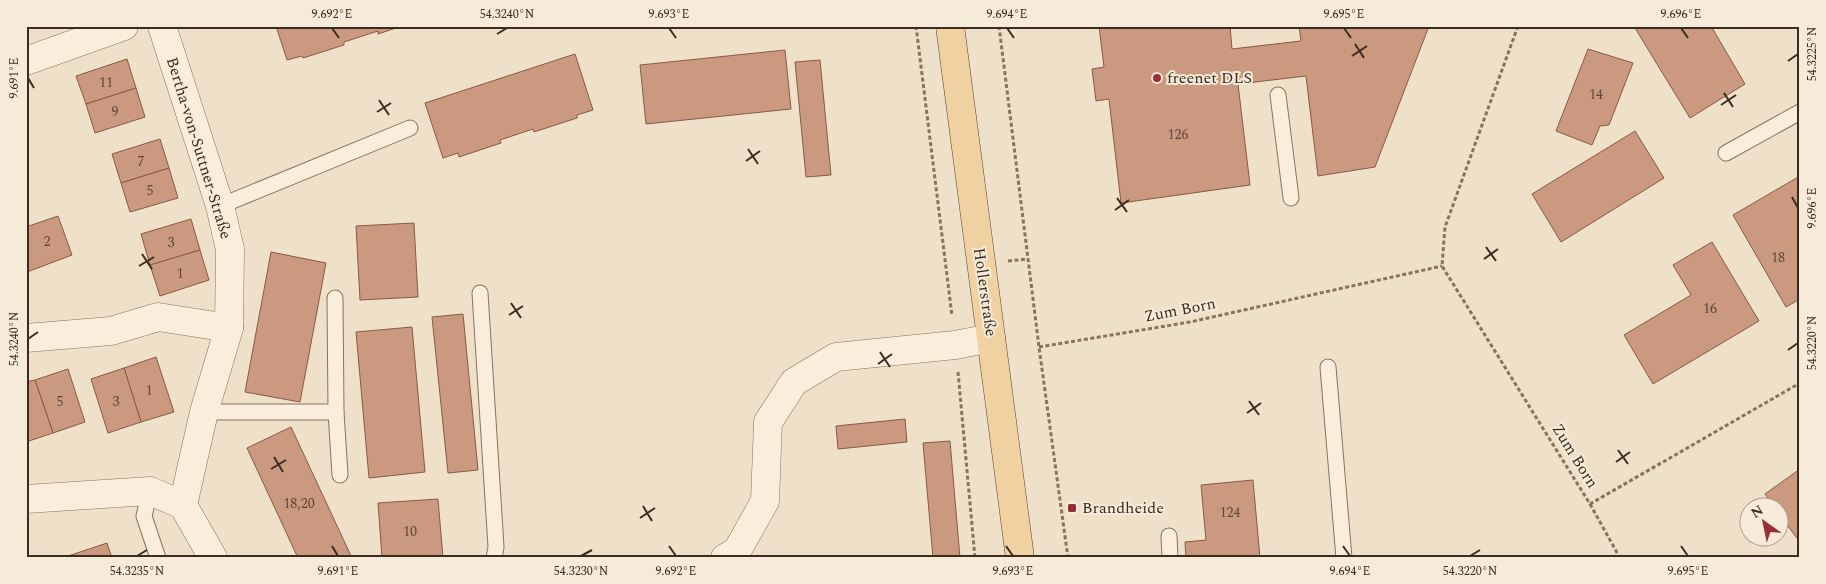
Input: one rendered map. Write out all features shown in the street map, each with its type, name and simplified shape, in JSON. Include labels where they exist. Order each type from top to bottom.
[{"type":"main road","name":"Hollerstraße","points":[[950,26],[1020,558]]},
{"type":"street","points":[[26,61],[124,26]]},
{"type":"street","name":"Bertha-von-Suttner-Straße","points":[[162,26],[220,206],[230,249],[229,328],[204,412],[184,505]]},
{"type":"street","points":[[26,338],[112,331],[158,317],[229,328]]},
{"type":"street","points":[[725,558],[737,552],[765,501],[768,422],[794,382],[836,357],[955,345],[991,338]]},
{"type":"street","points":[[26,499],[150,491],[184,505],[213,558]]},
{"type":"lane","points":[[1278,95],[1292,198]]},
{"type":"lane","points":[[1726,153],[1800,112]]},
{"type":"lane","points":[[220,206],[410,128]]},
{"type":"lane","points":[[480,293],[496,538],[494,558]]},
{"type":"lane","points":[[335,298],[336,412],[340,475]]},
{"type":"lane","points":[[1328,367],[1344,558]]},
{"type":"lane","points":[[204,412],[336,412]]},
{"type":"lane","points":[[150,491],[144,516],[158,558]]},
{"type":"lane","points":[[1169,536],[1170,558]]},
{"type":"path","points":[[916,26],[948,269],[975,558]]},
{"type":"path","points":[[999,26],[1038,346],[1068,558]]},
{"type":"path","points":[[1442,266],[1445,227],[1518,26]]},
{"type":"path","name":"Zum Born","points":[[1038,346],[1190,322],[1442,266],[1590,504],[1800,383]]},
{"type":"path","points":[[1590,504],[1620,558]]},
{"type":"building","points":[[276,26],[402,26],[378,34],[378,31],[344,42],[344,45],[303,58],[302,56],[287,60]]},
{"type":"building","points":[[1099,26],[1230,26],[1232,49],[1301,41],[1299,26],[1429,26],[1375,167],[1318,176],[1306,76],[1238,84],[1250,185],[1121,203],[1109,99],[1096,101],[1092,69],[1104,67]]},
{"type":"building","points":[[1638,26],[1711,26],[1745,84],[1690,118],[1635,28]]},
{"type":"building","points":[[1588,49],[1633,63],[1609,125],[1600,126],[1592,145],[1556,131]]},
{"type":"building","points":[[785,50],[791,109],[646,124],[640,65]]},
{"type":"building","points":[[575,54],[593,110],[577,115],[577,118],[534,132],[533,129],[500,140],[501,143],[459,157],[458,153],[443,158],[425,103]]},
{"type":"building","points":[[127,59],[136,88],[86,104],[76,76]]},
{"type":"building","points":[[820,60],[831,175],[806,177],[795,62]]},
{"type":"building","points":[[136,88],[145,117],[95,133],[86,104]]},
{"type":"building","points":[[1635,131],[1664,178],[1561,242],[1532,194]]},
{"type":"building","points":[[160,139],[169,168],[121,183],[112,154]]},
{"type":"building","points":[[169,168],[178,198],[130,212],[121,183]]},
{"type":"building","points":[[1800,176],[1800,299],[1786,307],[1733,215]]},
{"type":"building","points":[[58,216],[72,255],[27,272],[26,227]]},
{"type":"building","points":[[191,219],[200,250],[150,265],[141,234]]},
{"type":"building","points":[[414,223],[418,297],[360,300],[356,226]]},
{"type":"building","points":[[1712,242],[1759,321],[1653,384],[1624,335],[1691,295],[1673,265]]},
{"type":"building","points":[[200,250],[209,280],[160,296],[150,265]]},
{"type":"building","points":[[271,252],[326,263],[300,402],[245,392]]},
{"type":"building","points":[[463,314],[478,470],[448,473],[432,317]]},
{"type":"building","points":[[412,327],[425,472],[369,478],[356,332]]},
{"type":"building","points":[[156,357],[174,412],[141,422],[124,368]]},
{"type":"building","points":[[124,368],[141,422],[108,433],[91,379]]},
{"type":"building","points":[[68,369],[85,422],[53,433],[35,380]]},
{"type":"building","points":[[35,380],[53,433],[26,442],[26,382]]},
{"type":"building","points":[[905,419],[907,442],[838,449],[836,426]]},
{"type":"building","points":[[291,427],[352,558],[298,558],[247,448]]},
{"type":"building","points":[[950,441],[960,558],[933,558],[923,443]]},
{"type":"building","points":[[1800,469],[1800,542],[1788,526],[1788,496],[1766,496],[1765,494]]},
{"type":"building","points":[[1253,480],[1260,558],[1186,558],[1185,542],[1206,540],[1201,485]]},
{"type":"building","points":[[438,499],[443,558],[382,558],[378,503]]},
{"type":"building","points":[[107,543],[112,558],[62,558]]},
{"type":"place","name":"freenet DLS","points":[[1157,78]]},
{"type":"place","name":"Brandheide","points":[[1072,508]]}]
